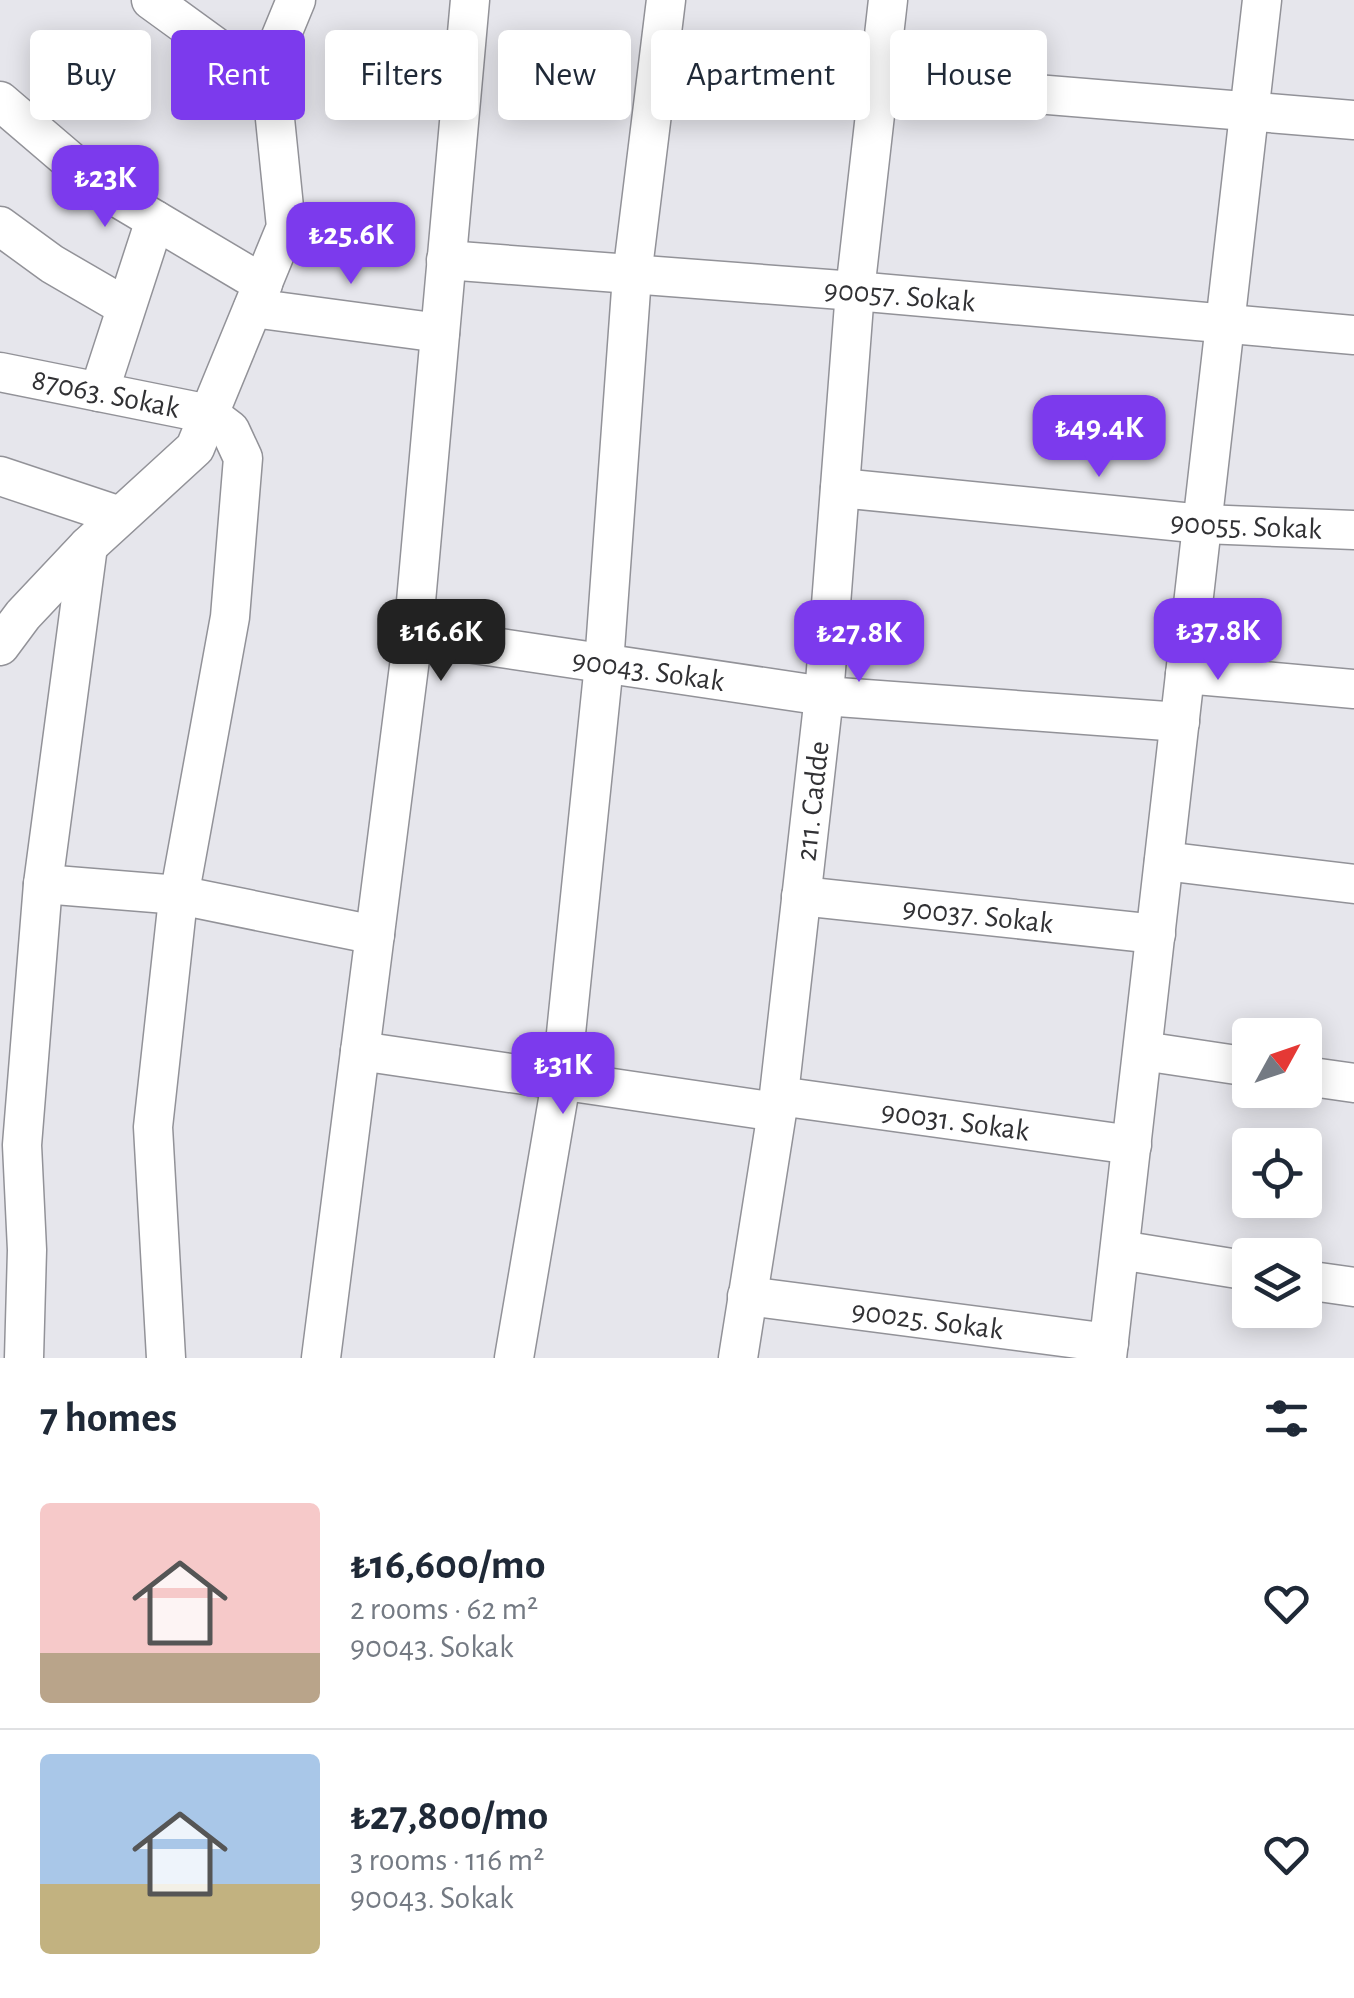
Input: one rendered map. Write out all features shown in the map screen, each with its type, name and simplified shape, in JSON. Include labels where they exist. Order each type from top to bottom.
[{"type":"street","points":[[150,0],[192,30]]},
{"type":"street","points":[[283,30],[296,0]]},
{"type":"street","points":[[321,1358],[413,635],[470,0]]},
{"type":"street","points":[[514,1358],[560,1082],[604,664],[632,276],[666,0]]},
{"type":"street","name":"211. Cadde","points":[[738,1358],[778,1104],[802,896],[824,696],[854,291],[888,0]]},
{"type":"street","points":[[1108,1350],[1262,0]]},
{"type":"street","points":[[877,81],[1354,120]]},
{"type":"street","points":[[0,102],[102,189],[154,220],[258,296],[440,333]]},
{"type":"street","points":[[0,646],[23,615],[202,431],[286,227],[277,120]]},
{"type":"street","points":[[100,392],[154,220]]},
{"type":"street","points":[[0,226],[52,264],[126,307]]},
{"type":"street","name":"90057. Sokak","points":[[446,260],[1354,335]]},
{"type":"street","name":"87063. Sokak","points":[[0,372],[100,392],[202,431]]},
{"type":"street","points":[[166,1358],[153,1127],[179,895],[230,617],[243,458],[230,430],[202,431]]},
{"type":"street","points":[[0,476],[120,516]]},
{"type":"street","name":"90055. Sokak","points":[[840,488],[1203,524],[1354,530]]},
{"type":"street","points":[[24,1358],[27,1250],[22,1145],[43,884],[88,546]]},
{"type":"street","name":"90043. Sokak","points":[[413,635],[824,696],[1180,722]]},
{"type":"street","points":[[1185,674],[1354,689]]},
{"type":"street","points":[[1164,861],[1354,884]]},
{"type":"street","points":[[43,884],[179,895],[375,935]]},
{"type":"street","name":"90037. Sokak","points":[[802,896],[1156,934]]},
{"type":"street","name":"90031. Sokak","points":[[360,1051],[560,1082],[1132,1144]]},
{"type":"street","points":[[1142,1052],[1232,1065]]},
{"type":"street","points":[[1322,1078],[1354,1083]]},
{"type":"street","points":[[1120,1250],[1232,1268]]},
{"type":"street","points":[[1322,1283],[1354,1288]]},
{"type":"street","name":"90025. Sokak","points":[[747,1296],[1108,1350]]}]
